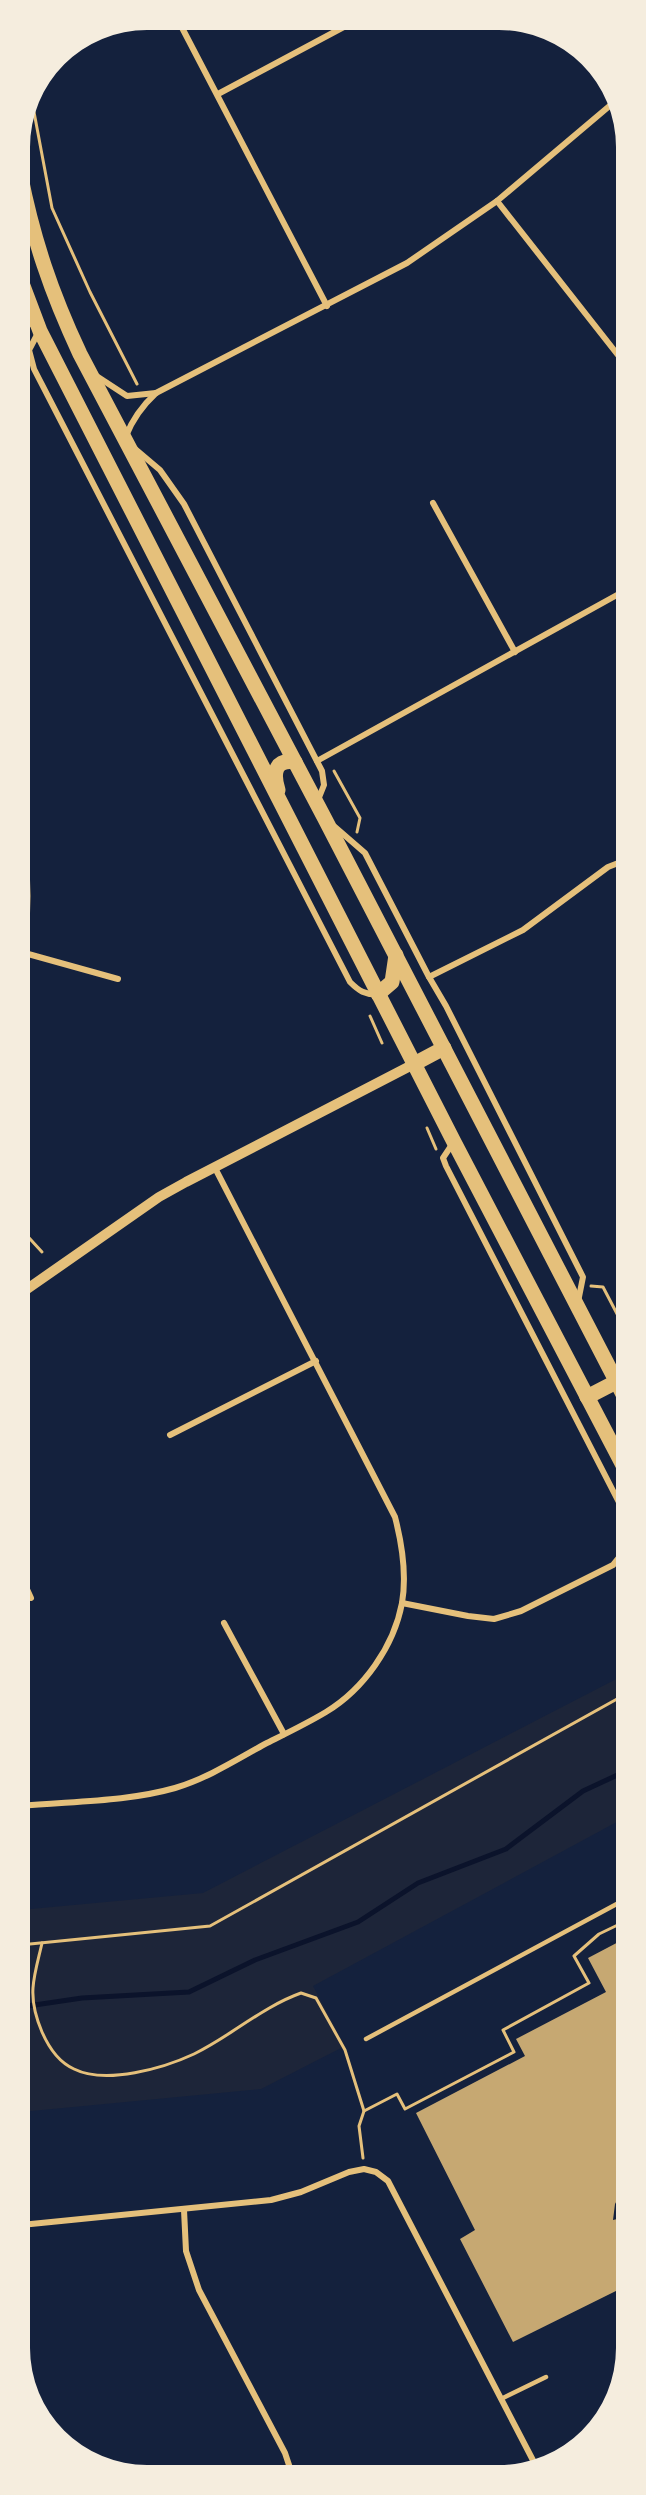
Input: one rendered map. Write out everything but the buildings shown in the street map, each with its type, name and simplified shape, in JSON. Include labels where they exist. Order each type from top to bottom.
[{"type":"highway","points":[[30,224],[46,278],[86,366],[325,819],[577,1305],[616,1371]]},
{"type":"highway","points":[[30,304],[40,331],[281,805],[616,1452]]},
{"type":"highway","points":[[281,805],[274,774],[277,766],[282,762],[295,762]]},
{"type":"highway","points":[[378,994],[387,989],[392,982],[396,955]]},
{"type":"highway","points":[[414,1064],[444,1048]]},
{"type":"highway","points":[[587,1397],[616,1382]]},
{"type":"street","points":[[183,30],[327,306]]},
{"type":"street","points":[[218,94],[338,30]]},
{"type":"street","points":[[316,803],[324,785],[322,771],[172,484],[148,458],[124,440],[132,421],[143,405],[156,393],[406,263],[497,201],[609,107]]},
{"type":"street","points":[[497,201],[616,351]]},
{"type":"street","points":[[30,323],[40,331],[30,348]]},
{"type":"street","points":[[30,354],[34,369],[350,982],[358,990],[368,994],[378,994]]},
{"type":"street","points":[[86,366],[118,392],[127,396],[156,393]]},
{"type":"street","points":[[433,504],[515,652]]},
{"type":"street","points":[[317,761],[616,596]]},
{"type":"street","points":[[325,819],[365,853],[429,977],[447,1006],[583,1277],[577,1305]]},
{"type":"street","points":[[429,977],[523,930],[608,867],[616,864]]},
{"type":"street","points":[[30,955],[118,979]]},
{"type":"street","points":[[30,1287],[159,1197],[414,1064]]},
{"type":"street","points":[[454,1142],[444,1158],[446,1166],[616,1496]]},
{"type":"street","points":[[30,1805],[132,1796],[175,1788],[207,1775],[327,1712],[352,1692],[376,1665],[393,1634],[402,1603],[404,1574],[401,1542],[395,1517],[215,1168]]},
{"type":"street","points":[[170,1435],[316,1361]]},
{"type":"street","points":[[402,1603],[494,1619],[521,1611],[616,1561]]},
{"type":"street","points":[[224,1623],[284,1734]]},
{"type":"street","points":[[30,2224],[184,2210],[271,2199],[301,2192],[349,2172],[364,2169],[376,2172],[388,2181],[533,2460]]},
{"type":"street","points":[[184,2210],[186,2251],[199,2290],[285,2453],[289,2465]]},
{"type":"lane","points":[[366,2038],[616,1904]]},
{"type":"lane","points":[[501,2399],[546,2377]]},
{"type":"path","points":[[35,115],[52,207],[90,292],[143,395]]},
{"type":"path","points":[[317,761],[336,772],[360,818],[355,843]]},
{"type":"path","points":[[30,1239],[42,1252]]},
{"type":"path","points":[[583,1285],[603,1287],[616,1311]]},
{"type":"path","points":[[30,1944],[210,1926],[616,1700]]},
{"type":"path","points":[[364,2111],[397,2094],[405,2109],[514,2052],[503,2030],[589,1983],[574,1956],[599,1935],[616,1927]]},
{"type":"path","points":[[42,1943],[33,1986],[36,2015],[48,2045],[62,2062],[88,2074],[114,2075],[155,2068],[194,2054],[284,1999],[301,1993],[316,1998],[345,2050],[364,2111],[359,2126],[364,2169]]},
{"type":"shaded area","points":[[616,1679],[616,1822],[313,1986],[345,2046],[261,2089],[30,2111],[30,1909],[203,1893]]},
{"type":"waterway","points":[[30,2006],[82,1998],[189,1992],[255,1960],[358,1922],[418,1883],[506,1849],[583,1791],[616,1776]]}]
